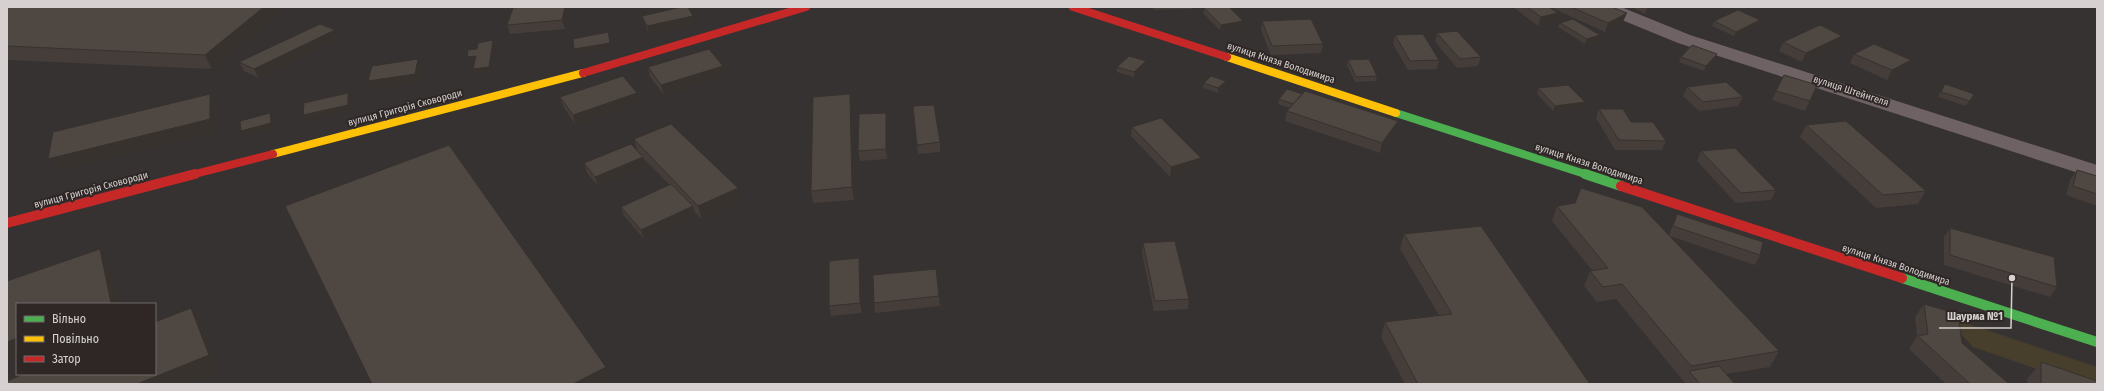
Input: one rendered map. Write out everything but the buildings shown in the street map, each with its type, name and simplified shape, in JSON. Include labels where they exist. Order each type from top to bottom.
[{"type":"main road","name":"вулиця Григорія Сковороди","points":[[7,223],[584,73],[806,7]]},
{"type":"main road","name":"вулиця Князя Володимира","points":[[1073,7],[2097,342]]},
{"type":"street","name":"вулиця Штейнгеля","points":[[1606,7],[1684,39],[2097,172]]},
{"type":"shaded area","points":[[1957,320],[2097,367],[2097,384],[2081,384],[1973,347],[1950,322]]},
{"type":"traffic: fast","points":[[1396,113],[1621,186]]},
{"type":"traffic: fast","points":[[1902,278],[2097,342]]},
{"type":"traffic: slow","points":[[1227,57],[1396,113]]},
{"type":"traffic: slow","points":[[273,154],[583,73]]},
{"type":"traffic: jam","points":[[583,73],[806,7]]},
{"type":"traffic: jam","points":[[1073,7],[1227,57]]},
{"type":"traffic: jam","points":[[7,223],[273,154]]},
{"type":"traffic: jam","points":[[1621,186],[1902,278]]},
{"type":"place","name":"Шаурма №1","points":[[2012,278]]}]
